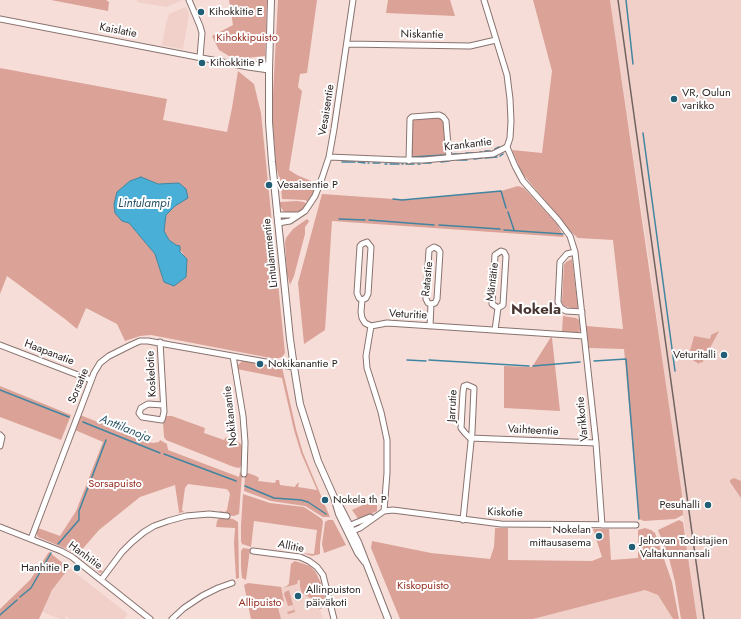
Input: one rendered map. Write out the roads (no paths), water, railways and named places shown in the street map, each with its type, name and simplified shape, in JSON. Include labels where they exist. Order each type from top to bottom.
[{"type":"street","points":[[189,0],[202,33],[200,57]]},
{"type":"street","name":"Lintulammentie","points":[[271,0],[269,122],[290,339],[300,404],[318,461],[334,497],[343,512],[349,529],[358,542],[388,619]]},
{"type":"street","name":"Vesaisentie","points":[[278,223],[290,221],[305,211],[315,196],[329,157],[353,0]]},
{"type":"street","name":"Krankantie","points":[[329,157],[409,161],[493,154],[507,147],[510,138],[510,99],[506,75],[484,0]]},
{"type":"street","name":"Kaislatie","points":[[0,19],[248,67],[269,67]]},
{"type":"street","name":"Niskantie","points":[[347,44],[470,46],[496,40]]},
{"type":"street","points":[[409,161],[410,119],[412,117],[439,115],[443,117],[446,121],[449,158]]},
{"type":"street","name":"Varikkotie","points":[[507,147],[523,181],[570,236],[575,252],[596,444],[602,525]]},
{"type":"street","points":[[278,215],[299,215]]},
{"type":"street","points":[[349,529],[360,528],[384,511],[387,473],[387,440],[381,412],[367,368],[366,356],[371,326],[365,323],[362,318],[362,300],[359,298],[357,293],[360,246],[366,242],[371,247],[368,294],[366,298],[362,300]]},
{"type":"street","name":"Ratastie","points":[[434,247],[440,252],[437,299],[435,303],[431,304],[426,300],[429,250],[434,247]]},
{"type":"street","name":"Mäntätie","points":[[495,330],[498,308],[503,305],[506,256],[501,250],[495,255],[492,304],[498,308]]},
{"type":"street","points":[[575,252],[567,254],[560,262],[558,302],[561,308],[566,311],[582,312]]},
{"type":"street","name":"Ratastie","points":[[430,326],[431,304]]},
{"type":"street","name":"Veturitie","points":[[371,326],[387,323],[584,336]]},
{"type":"street","name":"Sorsatie","points":[[31,538],[91,380],[100,363],[109,356],[140,341],[160,342],[294,367]]},
{"type":"street","name":"Koskelotie","points":[[160,342],[164,412],[162,420],[142,417],[139,413],[141,408],[148,404],[163,405]]},
{"type":"street","name":"Haapanatie","points":[[0,345],[91,380]]},
{"type":"street","name":"Nokikanantie","points":[[233,356],[243,416],[245,442],[244,474]]},
{"type":"street","name":"Jarrutie","points":[[463,520],[470,438],[472,432],[474,388],[467,385],[464,386],[463,392],[461,428],[470,438]]},
{"type":"street","points":[[0,435],[2,437],[0,446]]},
{"type":"street","name":"Vaihteentie","points":[[470,438],[596,444]]},
{"type":"street","name":"Kiskotie","points":[[384,511],[412,512],[501,524],[636,525]]},
{"type":"street","points":[[101,580],[128,546],[154,526],[168,520],[186,516],[204,514],[227,516]]},
{"type":"street","name":"Hanhitie","points":[[0,527],[31,538],[72,557],[150,619]]},
{"type":"street","name":"Allitie","points":[[253,551],[300,557],[317,567],[323,575],[334,619]]},
{"type":"street","points":[[172,619],[184,608],[202,596],[232,583]]},
{"type":"water","name":"Lintulampi","points":[[141,177],[158,184],[179,183],[186,189],[188,198],[175,206],[166,215],[164,231],[169,240],[180,246],[180,252],[187,259],[186,277],[174,286],[164,282],[155,254],[129,223],[122,221],[115,213],[114,204],[117,192],[130,181]]},
{"type":"waterway","points":[[626,0],[633,64]]},
{"type":"waterway","points":[[643,133],[675,371]]},
{"type":"waterway","points":[[495,149],[499,147]]},
{"type":"waterway","points":[[485,151],[490,151]]},
{"type":"waterway","points":[[466,153],[477,153]]},
{"type":"waterway","points":[[453,154],[464,154]]},
{"type":"waterway","points":[[413,157],[444,155]]},
{"type":"waterway","points":[[485,158],[497,157]]},
{"type":"waterway","points":[[474,159],[482,158]]},
{"type":"waterway","points":[[457,160],[467,160]]},
{"type":"waterway","points":[[441,162],[449,161]]},
{"type":"waterway","points":[[342,162],[355,162]]},
{"type":"waterway","points":[[358,162],[365,163]]},
{"type":"waterway","points":[[373,163],[380,163]]},
{"type":"waterway","points":[[423,163],[431,163]]},
{"type":"waterway","points":[[390,164],[399,164]]},
{"type":"waterway","points":[[406,164],[414,164]]},
{"type":"waterway","points":[[393,199],[402,200],[501,191],[506,208]]},
{"type":"waterway","points":[[508,212],[514,230]]},
{"type":"waterway","points":[[339,219],[365,220]]},
{"type":"waterway","points":[[369,220],[434,225]]},
{"type":"waterway","points":[[439,225],[500,229]]},
{"type":"waterway","points":[[504,230],[563,234]]},
{"type":"waterway","points":[[594,361],[626,359],[639,519]]},
{"type":"waterway","points":[[407,360],[426,361]]},
{"type":"waterway","points":[[429,360],[529,366]]},
{"type":"waterway","points":[[533,366],[580,362]]},
{"type":"waterway","name":"Anttilanoja","points":[[0,390],[69,417]]},
{"type":"waterway","name":"Anttilanoja","points":[[83,422],[160,453]]},
{"type":"waterway","points":[[58,544],[79,520],[79,511],[106,440]]},
{"type":"waterway","name":"Anttilanoja","points":[[164,454],[236,481]]},
{"type":"waterway","name":"Anttilanoja","points":[[245,486],[274,498],[308,502],[326,514]]},
{"type":"waterway","points":[[20,597],[31,588],[51,553]]},
{"type":"waterway","points":[[0,615],[17,600]]},
{"type":"railway","points":[[618,0],[704,619]]},
{"type":"place","name":"Kihokkitie E","points":[[201,12]]},
{"type":"place","name":"Kihokkitie P","points":[[202,63]]},
{"type":"place","name":"VR, Oulun varikko","points":[[674,99]]},
{"type":"place","name":"Vesaisentie P","points":[[269,185]]},
{"type":"place","name":"Veturitalli","points":[[724,355]]},
{"type":"place","name":"Nokikanantie P","points":[[260,364]]},
{"type":"place","name":"Nokela th P","points":[[325,500]]},
{"type":"place","name":"Pesuhalli","points":[[708,505]]},
{"type":"place","name":"Nokelan mittausasema","points":[[599,536]]},
{"type":"place","name":"Jehovan Todistajien Valtakunnansali","points":[[632,547]]},
{"type":"place","name":"Hanhitie P","points":[[77,568]]},
{"type":"place","name":"Allinpuiston päiväkoti","points":[[298,596]]},
{"type":"district","name":"Nokela","points":[[536,310]]},
{"type":"park label","name":"Kihokkipuisto","points":[[247,38]]},
{"type":"park label","name":"Sorsapuisto","points":[[115,484]]},
{"type":"park label","name":"Kiskopuisto","points":[[423,586]]},
{"type":"park label","name":"Allipuisto","points":[[260,603]]}]
